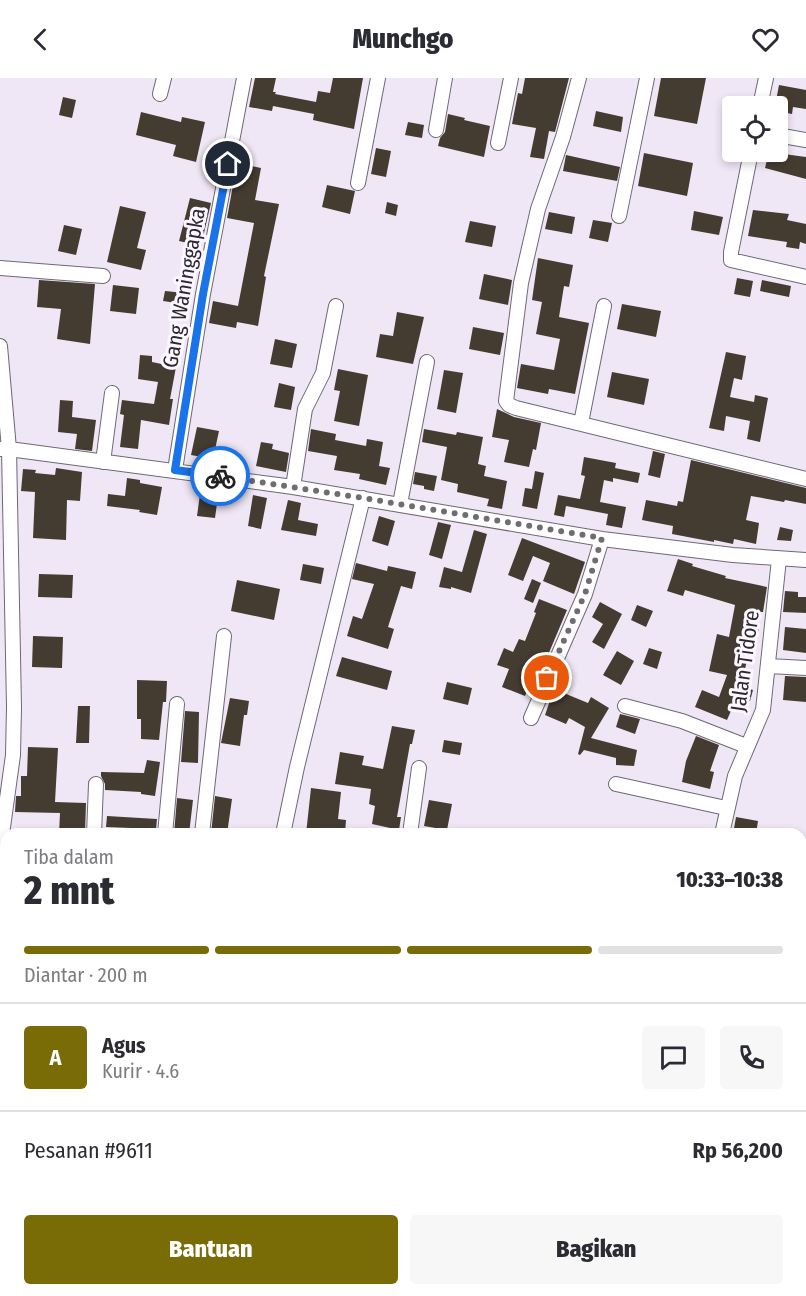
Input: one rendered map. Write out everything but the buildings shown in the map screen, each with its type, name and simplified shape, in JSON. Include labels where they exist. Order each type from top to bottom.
[{"type":"street","points":[[160,94],[164,78]]},
{"type":"street","name":"Gang Waninggapka","points":[[175,470],[203,294],[244,78]]},
{"type":"street","points":[[358,183],[378,78]]},
{"type":"street","points":[[436,130],[445,78]]},
{"type":"street","points":[[498,143],[511,78]]},
{"type":"street","points":[[579,78],[563,137],[538,209],[521,283],[506,401],[516,408],[806,479]]},
{"type":"street","points":[[619,216],[647,78]]},
{"type":"street","points":[[762,96],[766,78]]},
{"type":"street","points":[[788,137],[806,140]]},
{"type":"street","points":[[749,162],[731,260],[806,277]]},
{"type":"street","points":[[0,268],[103,276]]},
{"type":"street","points":[[293,487],[305,409],[309,396],[318,386],[323,373],[336,306]]},
{"type":"street","points":[[581,423],[604,306]]},
{"type":"street","points":[[0,346],[4,449],[7,737],[12,766],[2,828]]},
{"type":"street","points":[[400,504],[428,362]]},
{"type":"street","points":[[103,462],[112,393]]},
{"type":"street","points":[[4,449],[293,487],[602,538],[779,559],[806,560]]},
{"type":"street","points":[[284,828],[363,498]]},
{"type":"street","points":[[531,718],[585,594],[602,538]]},
{"type":"street","name":"Jalan Tidore","points":[[723,828],[726,808],[746,746],[763,710],[779,559]]},
{"type":"street","points":[[203,828],[224,636]]},
{"type":"street","points":[[769,666],[806,668]]},
{"type":"street","points":[[166,828],[177,704]]},
{"type":"street","points":[[625,706],[682,721],[746,746]]},
{"type":"street","points":[[411,828],[419,768]]},
{"type":"street","points":[[94,828],[96,784]]},
{"type":"street","points":[[616,784],[726,808]]},
{"type":"way so far","points":[[220,476],[602,538],[585,594],[547,678]]},
{"type":"route","points":[[220,476],[175,470],[203,294],[228,164]]}]
